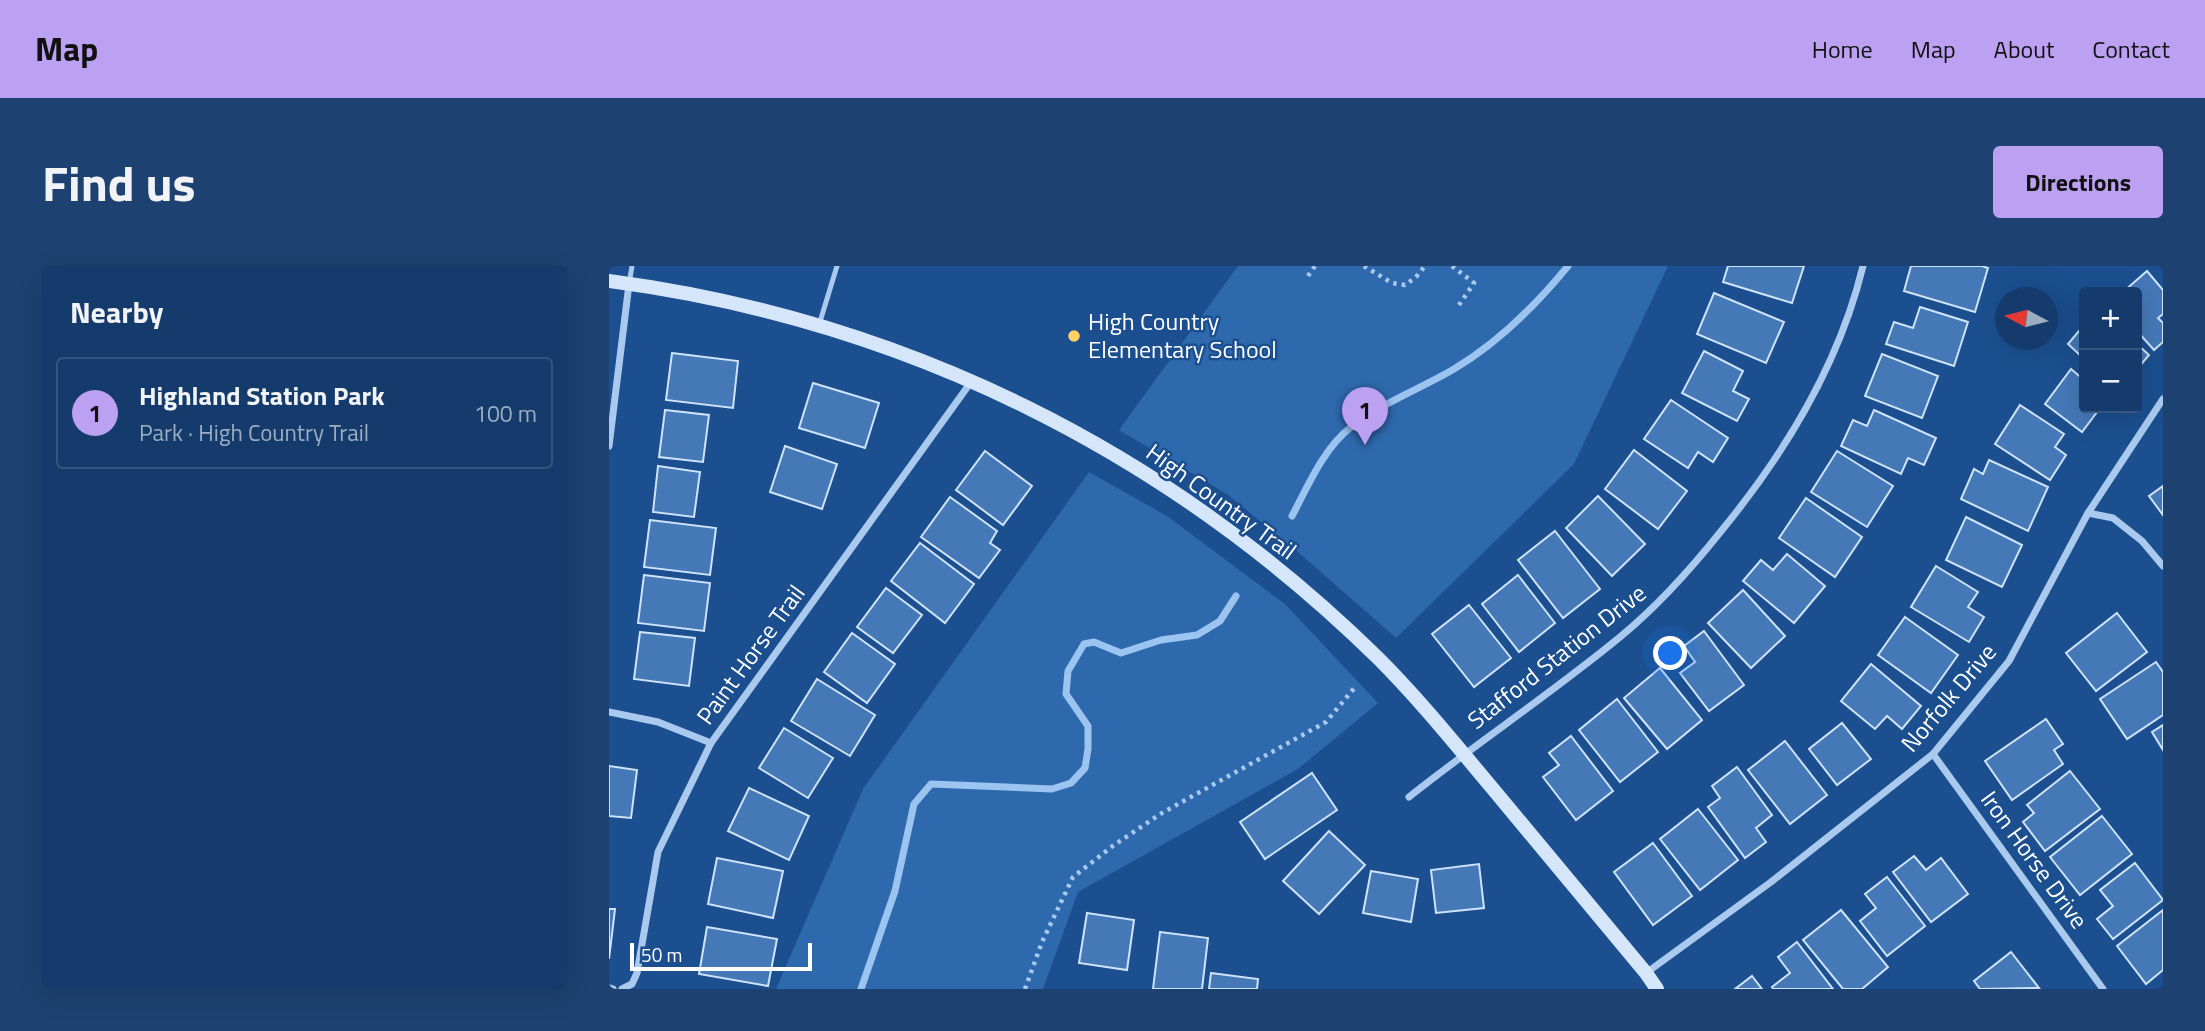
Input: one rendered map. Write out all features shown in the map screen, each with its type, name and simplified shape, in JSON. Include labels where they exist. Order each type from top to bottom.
[{"type":"street","name":"Stafford Station Drive","points":[[1409,797],[1620,637],[1682,579],[1771,468],[1815,392],[1847,317],[1863,266]]},
{"type":"street","name":"High Country Trail","points":[[609,281],[717,298],[819,325],[971,381],[1062,423],[1196,506],[1284,575],[1379,660],[1463,754],[1657,989]]},
{"type":"street","points":[[609,446],[629,284]]},
{"type":"street","name":"Paint Horse Trail","points":[[622,989],[632,984],[638,973],[658,852],[711,743],[971,381]]},
{"type":"street","name":"Norfolk Drive","points":[[1646,973],[1770,882],[1933,754],[2009,660],[2088,513],[2163,399]]},
{"type":"street","points":[[2088,513],[2113,518],[2141,541],[2163,566]]},
{"type":"street","points":[[609,712],[658,722],[711,743]]},
{"type":"street","name":"Iron Horse Drive","points":[[1933,754],[2103,989]]},
{"type":"lane","points":[[629,284],[632,266]]},
{"type":"lane","points":[[819,325],[837,266]]},
{"type":"path","points":[[1308,276],[1315,266]]},
{"type":"path","points":[[1364,266],[1392,283],[1405,285],[1425,266]]},
{"type":"path","points":[[1453,266],[1474,284],[1457,307]]},
{"type":"path","points":[[1025,989],[1042,942],[1073,877],[1162,813],[1326,722],[1356,687]]},
{"type":"shaded area","points":[[1238,266],[1668,266],[1574,464],[1396,638],[1227,494],[1119,430]]},
{"type":"shaded area","points":[[1089,472],[1167,516],[1285,604],[1378,703],[1298,769],[1078,892],[1043,989],[776,989],[863,789]]},
{"type":"building","points":[[1728,266],[1804,266],[1792,303],[1723,282]]},
{"type":"building","points":[[1911,266],[1988,268],[1975,312],[1904,291]]},
{"type":"building","points":[[2147,271],[2163,290],[2163,314],[2158,318],[2163,323],[2163,342],[2154,350],[2142,337],[2142,287],[2129,287]]},
{"type":"building","points":[[1714,293],[1784,322],[1766,363],[1697,334]]},
{"type":"building","points":[[1920,307],[1968,322],[1954,366],[1886,344],[1894,322],[1913,328]]},
{"type":"building","points":[[2079,331],[2079,354],[2068,344]]},
{"type":"building","points":[[2142,349],[2149,355],[2142,363]]},
{"type":"building","points":[[1704,351],[1743,371],[1733,391],[1749,399],[1737,421],[1682,393]]},
{"type":"building","points":[[672,353],[738,361],[733,408],[666,400]]},
{"type":"building","points":[[1882,354],[1938,376],[1922,418],[1865,396]]},
{"type":"building","points":[[2071,369],[2079,376],[2079,413],[2096,413],[2082,432],[2045,404]]},
{"type":"building","points":[[813,383],[879,403],[865,448],[799,428]]},
{"type":"building","points":[[1671,400],[1728,438],[1713,462],[1698,452],[1688,468],[1644,439]]},
{"type":"building","points":[[2020,405],[2064,434],[2055,447],[2066,455],[2050,480],[1995,444]]},
{"type":"building","points":[[665,410],[709,415],[703,462],[659,457]]},
{"type":"building","points":[[1874,410],[1936,438],[1924,465],[1908,458],[1901,474],[1841,446],[1853,420],[1867,426]]},
{"type":"building","points":[[785,446],[837,464],[822,509],[770,492]]},
{"type":"building","points":[[1634,450],[1687,491],[1658,529],[1605,489]]},
{"type":"building","points":[[985,451],[1032,486],[1003,525],[956,490]]},
{"type":"building","points":[[1837,451],[1893,486],[1867,527],[1811,492]]},
{"type":"building","points":[[1989,460],[2048,487],[2028,531],[1961,499],[1974,469],[1983,474]]},
{"type":"building","points":[[658,466],[700,472],[694,517],[653,512]]},
{"type":"building","points":[[2163,486],[2163,515],[2149,496]]},
{"type":"building","points":[[1598,496],[1645,544],[1612,576],[1566,528]]},
{"type":"building","points":[[950,497],[997,531],[990,543],[1000,550],[979,578],[921,537]]},
{"type":"building","points":[[1806,498],[1862,537],[1835,577],[1779,538]]},
{"type":"building","points":[[1966,517],[2022,545],[2002,587],[1946,560]]},
{"type":"building","points":[[650,520],[716,528],[710,575],[644,567]]},
{"type":"building","points":[[1555,531],[1600,589],[1563,618],[1518,560]]},
{"type":"building","points":[[920,543],[974,584],[945,623],[891,581]]},
{"type":"building","points":[[1787,554],[1825,586],[1794,623],[1743,581],[1761,560],[1773,570]]},
{"type":"building","points":[[1936,566],[1978,592],[1968,607],[1984,617],[1969,642],[1911,607]]},
{"type":"building","points":[[644,575],[710,583],[704,631],[638,623]]},
{"type":"building","points":[[1518,575],[1555,623],[1519,652],[1482,604]]},
{"type":"building","points":[[886,588],[922,615],[893,653],[857,627]]},
{"type":"building","points":[[1743,590],[1785,636],[1751,668],[1708,623]]},
{"type":"building","points":[[1469,605],[1511,658],[1474,687],[1432,634]]},
{"type":"building","points":[[2117,613],[2147,652],[2096,691],[2066,653]]},
{"type":"building","points":[[1905,617],[1958,655],[1931,693],[1878,655]]},
{"type":"building","points":[[1704,631],[1744,685],[1709,711],[1680,673],[1695,662],[1684,646]]},
{"type":"building","points":[[640,632],[695,638],[689,686],[634,679]]},
{"type":"building","points":[[852,633],[895,664],[867,703],[824,672]]},
{"type":"building","points":[[2156,662],[2163,672],[2163,715],[2127,739],[2100,699]]},
{"type":"building","points":[[1871,664],[1921,706],[1902,729],[1887,716],[1875,729],[1841,701]]},
{"type":"building","points":[[1660,668],[1702,720],[1667,749],[1624,698]]},
{"type":"building","points":[[817,679],[875,715],[850,756],[791,721]]},
{"type":"building","points":[[1617,699],[1658,752],[1620,782],[1579,730]]},
{"type":"building","points":[[2046,719],[2063,744],[2054,750],[2063,764],[2012,800],[1985,761]]},
{"type":"building","points":[[1842,723],[1871,759],[1837,785],[1809,749]]},
{"type":"building","points":[[2163,725],[2163,750],[2152,732]]},
{"type":"building","points":[[784,728],[833,758],[808,798],[759,768]]},
{"type":"building","points":[[1571,736],[1613,791],[1576,820],[1543,777],[1559,765],[1549,753]]},
{"type":"building","points":[[1785,741],[1827,795],[1790,824],[1748,770]]},
{"type":"building","points":[[609,766],[637,770],[631,818],[609,816]]},
{"type":"building","points":[[1737,767],[1772,815],[1756,828],[1766,842],[1745,858],[1708,807],[1720,798],[1712,786]]},
{"type":"building","points":[[2070,771],[2100,809],[2045,851],[2023,822],[2034,813],[2027,805]]},
{"type":"building","points":[[1312,773],[1337,810],[1265,859],[1240,822]]},
{"type":"building","points":[[749,788],[809,816],[789,860],[728,831]]},
{"type":"building","points":[[1698,809],[1738,860],[1700,890],[1660,839]]},
{"type":"building","points":[[2102,816],[2132,854],[2080,895],[2050,857]]},
{"type":"building","points":[[1329,831],[1365,865],[1319,914],[1283,881]]},
{"type":"building","points":[[1653,843],[1692,896],[1653,925],[1614,872]]},
{"type":"building","points":[[1914,856],[1926,870],[1941,858],[1968,894],[1931,922],[1893,872]]},
{"type":"building","points":[[717,858],[783,871],[773,918],[708,904]]},
{"type":"building","points":[[2135,863],[2163,900],[2113,939],[2097,919],[2113,906],[2100,890]]},
{"type":"building","points":[[1479,864],[1484,908],[1436,913],[1431,870]]},
{"type":"building","points":[[1371,871],[1418,879],[1411,922],[1363,913]]},
{"type":"building","points":[[1887,877],[1925,926],[1887,956],[1860,921],[1876,908],[1865,894]]},
{"type":"building","points":[[609,909],[615,909],[609,959]]},
{"type":"building","points":[[1841,910],[1888,967],[1862,989],[1843,989],[1803,940]]},
{"type":"building","points":[[2163,910],[2163,970],[2146,984],[2117,946]]},
{"type":"building","points":[[1087,913],[1134,920],[1127,970],[1079,963]]},
{"type":"building","points":[[707,927],[777,939],[768,986],[699,974]]},
{"type":"building","points":[[1160,932],[1208,938],[1202,989],[1153,989]]},
{"type":"building","points":[[1797,942],[1833,989],[1773,989],[1772,987],[1790,973],[1778,957]]},
{"type":"building","points":[[2011,952],[2039,988],[1980,989],[1974,981]]},
{"type":"building","points":[[1211,973],[1258,979],[1257,989],[1209,989]]},
{"type":"building","points":[[1752,976],[1762,989],[1735,989]]},
{"type":"waterway","points":[[1292,516],[1317,468],[1341,436],[1375,411],[1470,359],[1529,309],[1568,266]]},
{"type":"waterway","points":[[861,989],[895,891],[914,804],[931,784],[1052,789],[1071,783],[1085,768],[1088,749],[1088,726],[1066,694],[1068,671],[1084,644],[1094,642],[1121,653],[1161,640],[1197,635],[1220,621],[1236,596]]},
{"type":"place","name":"High Country Elementary School","points":[[1074,336]]},
{"type":"place","name":"Highland Station Park","points":[[1365,445]]}]
